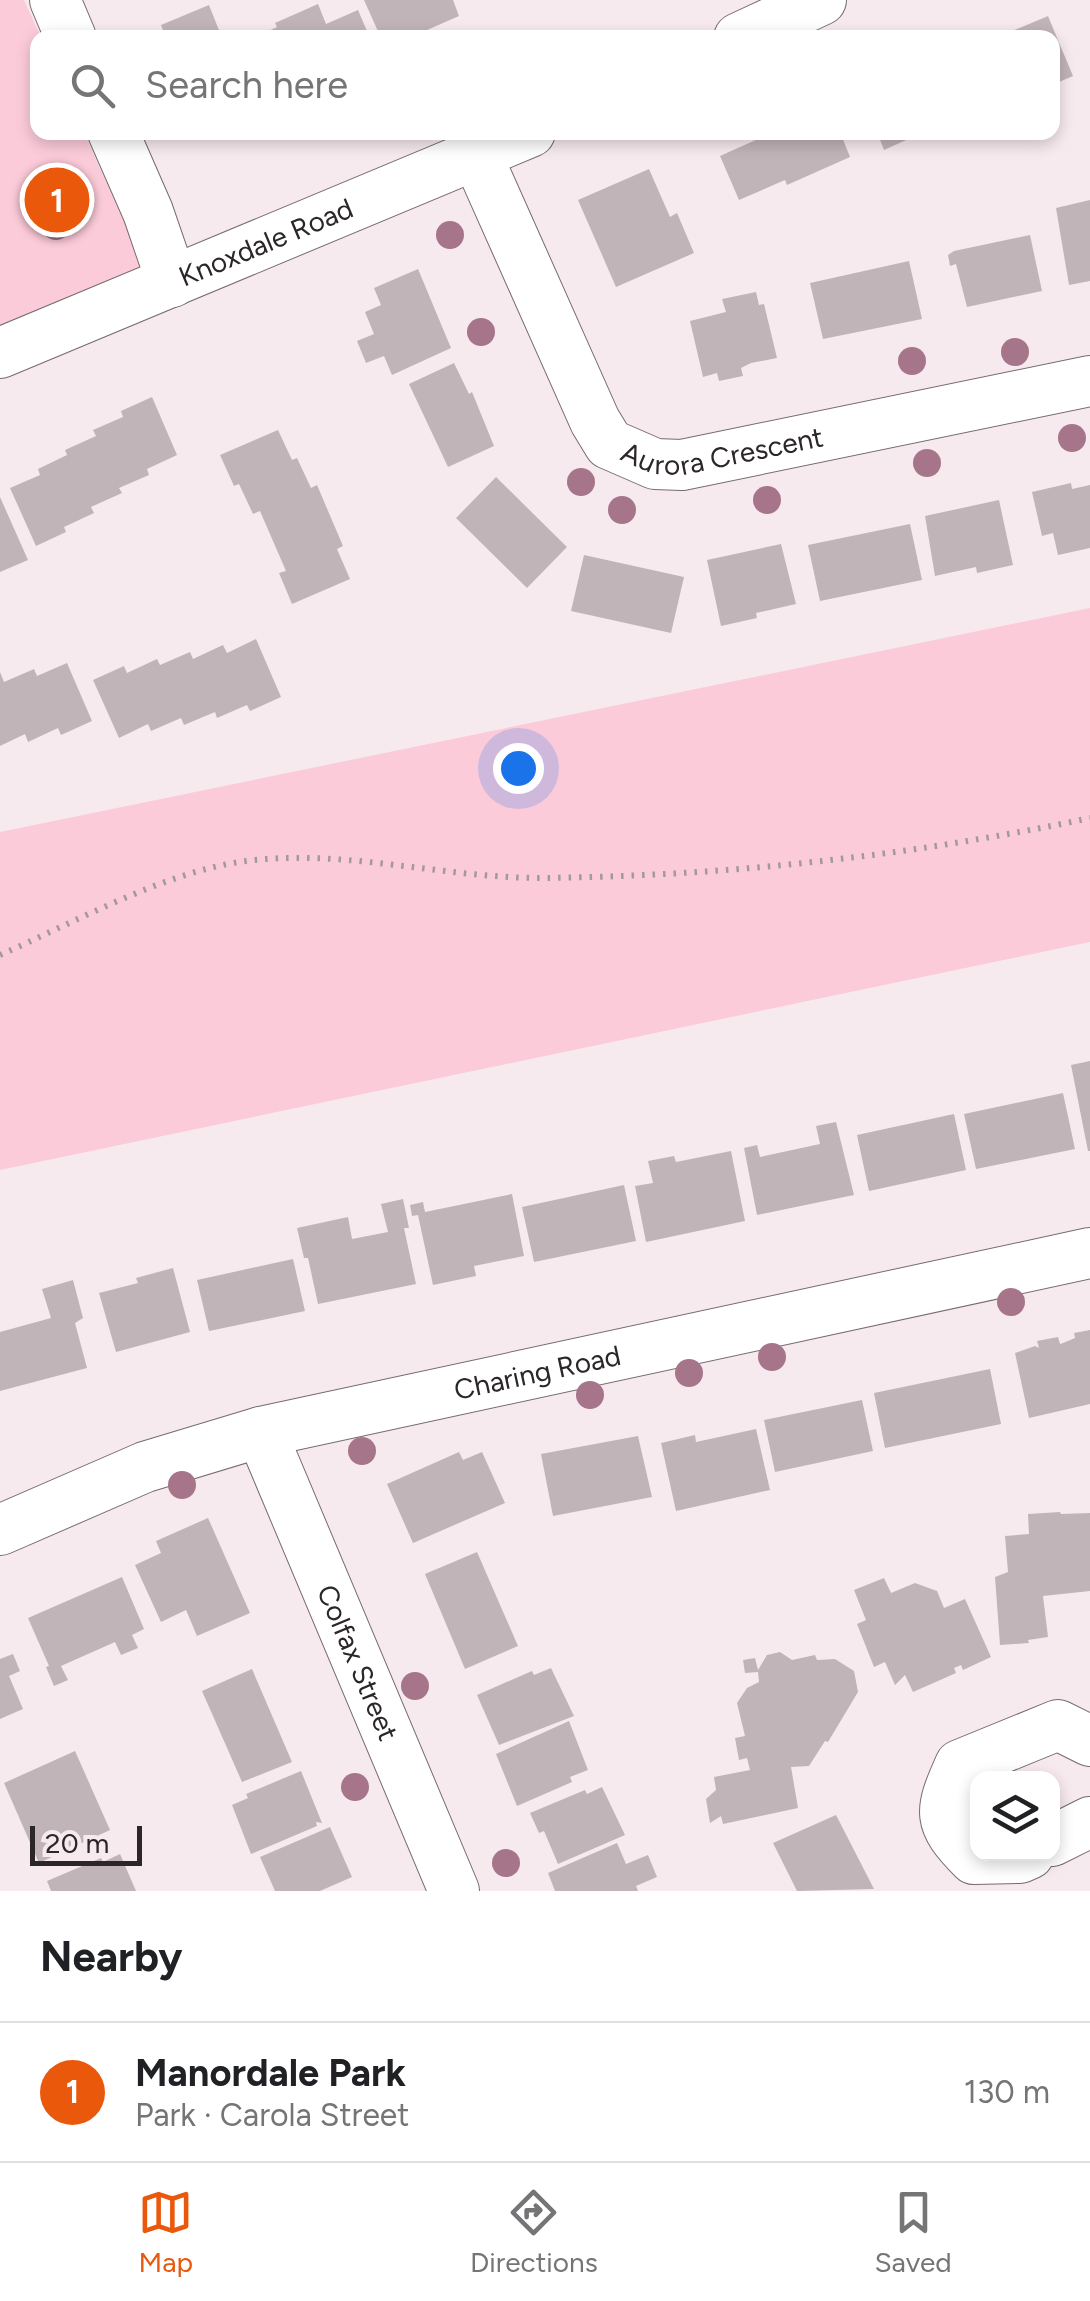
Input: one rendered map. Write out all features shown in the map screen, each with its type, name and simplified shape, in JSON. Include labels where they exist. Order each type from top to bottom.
[{"type":"street","points":[[54,0],[67,30]]},
{"type":"street","points":[[756,30],[821,0]]},
{"type":"street","points":[[116,140],[148,212],[172,282]]},
{"type":"street","name":"Knoxdale Road","points":[[0,353],[513,140]]},
{"type":"street","name":"Aurora Crescent","points":[[478,156],[609,444],[656,464],[682,465],[1090,382]]},
{"type":"street","name":"Charing Road","points":[[0,1530],[144,1467],[262,1432],[1090,1253]]},
{"type":"street","name":"Colfax Street","points":[[262,1432],[454,1891]]},
{"type":"street","points":[[970,1855],[948,1833],[944,1800],[960,1765],[1058,1725],[1090,1742]]},
{"type":"street","points":[[1060,1838],[1090,1822]]},
{"type":"path","points":[[0,955],[180,876],[240,862],[312,858],[538,878],[773,868],[974,842],[1090,818]]},
{"type":"shaded area","points":[[0,0],[24,0],[38,30],[30,30],[30,140],[87,140],[145,268],[0,328]]},
{"type":"shaded area","points":[[1090,608],[1090,942],[0,1170],[0,832]]},
{"type":"building","points":[[364,0],[453,0],[459,16],[427,30],[377,30]]},
{"type":"building","points":[[318,4],[326,24],[358,10],[367,30],[271,30],[277,27],[275,23]]},
{"type":"building","points":[[209,5],[219,30],[163,30],[161,25]]},
{"type":"building","points":[[1048,16],[1054,30],[1015,30]]},
{"type":"building","points":[[1060,45],[1073,76],[1060,82]]},
{"type":"building","points":[[756,140],[843,140],[850,157],[787,185],[785,180],[739,200],[720,156]]},
{"type":"building","points":[[880,140],[906,140],[884,150]]},
{"type":"building","points":[[649,169],[670,217],[677,213],[694,253],[616,287],[578,200]]},
{"type":"building","points":[[1090,200],[1090,281],[1069,285],[1056,208]]},
{"type":"building","points":[[1030,235],[1042,291],[967,307],[956,264],[950,266],[948,255]]},
{"type":"building","points":[[909,261],[922,319],[823,339],[810,283]]},
{"type":"building","points":[[418,269],[451,348],[392,375],[384,356],[366,363],[357,341],[374,334],[365,312],[381,305],[374,288]]},
{"type":"building","points":[[756,292],[759,305],[764,304],[777,358],[741,368],[743,376],[719,381],[717,373],[703,377],[690,321],[726,312],[722,299]]},
{"type":"building","points":[[454,363],[469,394],[472,392],[494,446],[448,467],[409,384]]},
{"type":"building","points":[[152,397],[177,455],[147,469],[149,475],[119,488],[122,493],[91,507],[94,513],[64,527],[66,532],[36,546],[10,488],[40,475],[38,469],[67,455],[65,450],[96,436],[93,430],[123,417],[121,411]]},
{"type":"building","points":[[278,430],[311,488],[317,485],[343,546],[337,549],[350,579],[292,604],[279,573],[286,571],[260,511],[253,514],[220,455]]},
{"type":"building","points":[[496,477],[567,547],[527,588],[456,518]]},
{"type":"building","points":[[1071,483],[1072,489],[1090,485],[1090,548],[1058,555],[1053,533],[1042,536],[1032,492]]},
{"type":"building","points":[[0,497],[28,560],[0,572]]},
{"type":"building","points":[[999,500],[1013,565],[977,573],[976,567],[935,576],[925,516]]},
{"type":"building","points":[[910,524],[922,580],[820,601],[808,545]]},
{"type":"building","points":[[781,544],[796,604],[721,626],[707,560]]},
{"type":"building","points":[[584,555],[684,577],[671,633],[571,611]]},
{"type":"building","points":[[256,639],[281,697],[250,711],[247,705],[217,718],[215,712],[184,725],[181,718],[151,731],[148,724],[119,738],[93,680],[124,666],[127,673],[157,659],[160,665],[190,652],[193,659],[223,645],[227,653]]},
{"type":"building","points":[[67,663],[92,721],[61,735],[58,728],[28,742],[25,734],[0,746],[0,672],[4,682],[34,669],[37,676]]},
{"type":"building","points":[[1090,1061],[1090,1151],[1088,1151],[1071,1065]]},
{"type":"building","points":[[1063,1093],[1075,1149],[976,1169],[964,1114]]},
{"type":"building","points":[[954,1114],[966,1170],[869,1191],[857,1135]]},
{"type":"building","points":[[836,1122],[854,1195],[757,1215],[744,1148],[757,1145],[760,1157],[820,1144],[816,1126]]},
{"type":"building","points":[[731,1151],[745,1221],[646,1242],[635,1186],[653,1183],[648,1161],[674,1156],[676,1162]]},
{"type":"building","points":[[624,1185],[636,1241],[534,1262],[522,1207]]},
{"type":"building","points":[[512,1194],[524,1256],[474,1266],[476,1276],[433,1285],[418,1215],[412,1216],[410,1205],[423,1202],[425,1212]]},
{"type":"building","points":[[403,1199],[409,1228],[404,1228],[416,1284],[318,1304],[297,1228],[348,1217],[352,1239],[388,1232],[381,1204]]},
{"type":"building","points":[[293,1259],[305,1311],[209,1331],[197,1280]]},
{"type":"building","points":[[173,1268],[190,1332],[116,1352],[99,1293],[138,1283],[136,1278]]},
{"type":"building","points":[[73,1280],[83,1318],[75,1323],[87,1368],[0,1391],[0,1332],[51,1318],[42,1289]]},
{"type":"building","points":[[1090,1330],[1090,1404],[1029,1418],[1015,1353],[1039,1348],[1037,1341],[1058,1337],[1060,1344],[1075,1338],[1074,1333]]},
{"type":"building","points":[[990,1369],[1001,1424],[885,1448],[874,1393]]},
{"type":"building","points":[[862,1400],[873,1451],[775,1472],[764,1420]]},
{"type":"building","points":[[756,1429],[770,1490],[676,1511],[661,1443],[695,1435],[696,1442]]},
{"type":"building","points":[[638,1436],[652,1497],[553,1516],[541,1454]]},
{"type":"building","points":[[459,1452],[463,1460],[482,1452],[505,1503],[413,1543],[387,1484]]},
{"type":"building","points":[[1090,1513],[1090,1591],[1043,1596],[1048,1637],[1000,1645],[995,1577],[1008,1572],[1005,1536],[1029,1534],[1028,1514]]},
{"type":"building","points":[[208,1518],[250,1613],[197,1636],[186,1610],[161,1622],[135,1565],[161,1553],[156,1541]]},
{"type":"building","points":[[477,1552],[518,1646],[465,1669],[425,1574]]},
{"type":"building","points":[[122,1577],[144,1629],[132,1635],[138,1648],[121,1655],[115,1642],[61,1666],[68,1680],[54,1686],[28,1618]]},
{"type":"building","points":[[884,1578],[891,1593],[915,1583],[937,1591],[944,1608],[965,1599],[991,1657],[963,1670],[961,1665],[954,1668],[956,1673],[913,1692],[905,1675],[895,1685],[885,1662],[874,1667],[857,1624],[866,1620],[854,1590]]},
{"type":"building","points":[[780,1652],[792,1660],[815,1655],[817,1660],[835,1659],[854,1671],[858,1692],[809,1766],[791,1767],[798,1808],[723,1824],[721,1816],[710,1823],[706,1799],[716,1790],[714,1777],[750,1770],[747,1758],[739,1760],[735,1738],[745,1736],[737,1703],[747,1688],[759,1682],[758,1672],[745,1673],[743,1660],[755,1658],[758,1670],[767,1655]]},
{"type":"building","points":[[13,1654],[20,1671],[9,1676],[23,1709],[0,1719],[0,1659]]},
{"type":"building","points":[[551,1668],[574,1716],[499,1745],[477,1695],[532,1671],[534,1675]]},
{"type":"building","points":[[252,1669],[292,1762],[242,1782],[202,1691]]},
{"type":"building","points":[[569,1721],[588,1770],[570,1777],[572,1782],[517,1806],[496,1754]]},
{"type":"building","points":[[75,1751],[110,1830],[39,1863],[4,1783]]},
{"type":"building","points":[[301,1771],[322,1823],[316,1822],[317,1826],[251,1854],[232,1805],[248,1798],[246,1794]]},
{"type":"building","points":[[602,1787],[625,1835],[558,1864],[544,1831],[539,1833],[530,1813]]},
{"type":"building","points":[[836,1815],[874,1889],[797,1891],[773,1843]]},
{"type":"building","points":[[330,1827],[352,1877],[320,1891],[275,1891],[260,1857]]},
{"type":"building","points":[[617,1843],[626,1864],[648,1855],[657,1877],[636,1886],[638,1891],[555,1891],[548,1873]]},
{"type":"building","points":[[120,1854],[136,1891],[51,1891],[47,1881]]},
{"type":"place","name":"Manordale Park","points":[[57,200]]}]
